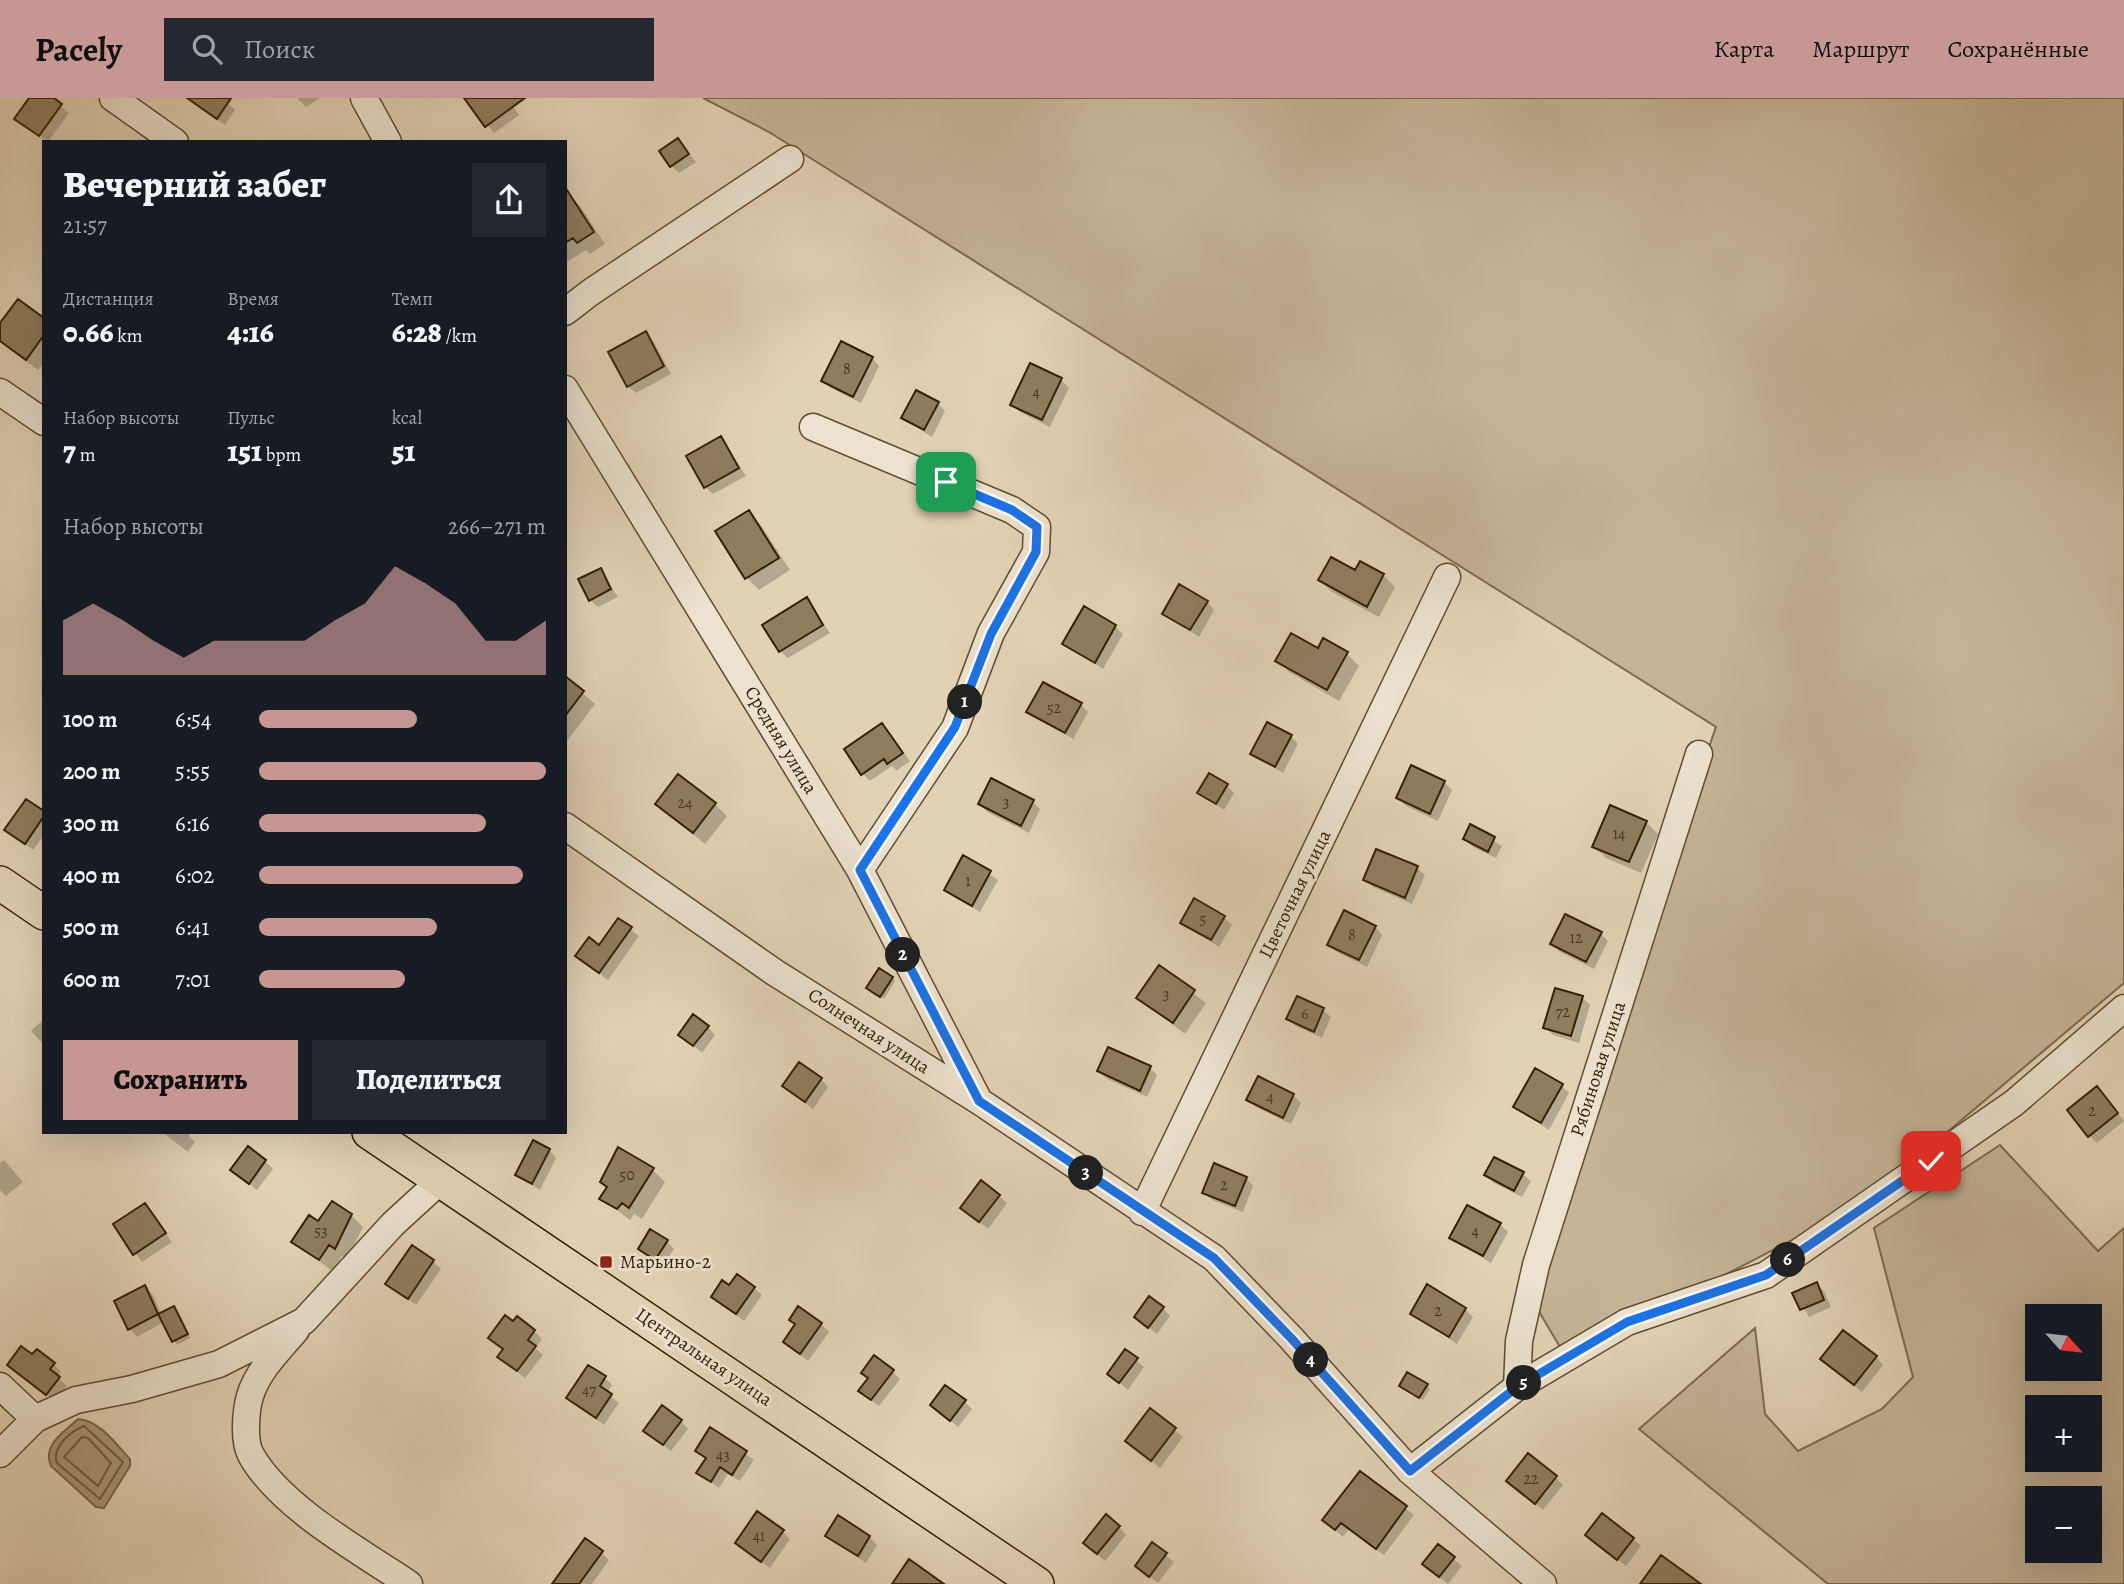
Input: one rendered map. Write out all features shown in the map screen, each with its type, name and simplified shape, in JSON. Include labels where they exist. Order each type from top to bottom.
[{"type":"main road","points":[[0,884],[42,912]]},
{"type":"main road","name":"Центральная улица","points":[[372,1134],[1037,1584]]},
{"type":"street","points":[[113,98],[172,140]]},
{"type":"street","points":[[364,98],[386,140]]},
{"type":"street","points":[[567,311],[590,292],[790,159]]},
{"type":"street","name":"Средняя улица","points":[[567,390],[860,870],[979,1101]]},
{"type":"street","points":[[0,391],[42,421]]},
{"type":"street","points":[[813,427],[1012,510],[1037,527],[1036,552],[991,634],[955,727],[860,870]]},
{"type":"street","name":"Цветочная улица","points":[[1142,1212],[1447,577]]},
{"type":"street","name":"Рябиновая улица","points":[[1517,1387],[1519,1340],[1536,1265],[1699,754]]},
{"type":"street","name":"Солнечная улица","points":[[567,828],[774,972],[817,996],[979,1101],[1214,1258],[1291,1338],[1410,1471],[1543,1584]]},
{"type":"street","points":[[1410,1471],[1517,1387],[1627,1322],[1766,1275],[2014,1104],[2124,1008]]},
{"type":"street","points":[[409,1584],[317,1523],[277,1487],[250,1453],[247,1424],[250,1396],[262,1369],[393,1224],[441,1180]]},
{"type":"street","points":[[0,1454],[35,1419],[76,1400],[132,1389],[219,1364],[304,1321]]},
{"type":"street","points":[[0,1386],[35,1419]]},
{"type":"shaded area","points":[[703,98],[2124,98],[2124,983],[1862,1204],[1688,1294],[1560,1347],[1522,1283],[1716,727],[769,132]]},
{"type":"shaded area","points":[[2000,1145],[2098,1251],[2124,1228],[2124,1584],[1828,1584],[1639,1429],[1755,1328],[1765,1414],[1798,1451],[1882,1409],[1913,1377],[1874,1228]]},
{"type":"water","points":[[78,1419],[86,1420],[100,1428],[130,1459],[130,1466],[104,1508],[96,1507],[51,1466],[49,1452],[52,1446],[60,1434]]},
{"type":"building","points":[[29,98],[54,98],[62,104],[39,136],[14,119]]},
{"type":"building","points":[[187,98],[231,98],[217,119]]},
{"type":"building","points":[[464,98],[525,98],[485,127]]},
{"type":"building","points":[[678,138],[689,154],[670,167],[659,151]]},
{"type":"building","points":[[567,190],[594,232],[577,243],[573,238],[567,242]]},
{"type":"building","points":[[18,299],[42,317],[42,338],[26,360],[0,341],[0,323]]},
{"type":"building","points":[[646,331],[664,366],[627,387],[608,352]]},
{"type":"building","points":[[841,341],[873,357],[853,397],[821,381]]},
{"type":"building","points":[[1030,363],[1062,378],[1042,420],[1010,405]]},
{"type":"building","points":[[916,390],[939,402],[924,430],[901,418]]},
{"type":"building","points":[[721,436],[739,468],[704,488],[686,456]]},
{"type":"building","points":[[749,510],[779,558],[745,579],[715,531]]},
{"type":"building","points":[[1331,557],[1355,570],[1360,561],[1384,574],[1367,607],[1318,580]]},
{"type":"building","points":[[601,568],[611,589],[589,601],[578,579]]},
{"type":"building","points":[[1179,584],[1208,601],[1190,630],[1162,614]]},
{"type":"building","points":[[807,597],[823,625],[779,652],[762,625]]},
{"type":"building","points":[[1084,606],[1116,625],[1095,663],[1062,644]]},
{"type":"building","points":[[1291,633],[1318,648],[1323,638],[1348,652],[1327,690],[1275,661]]},
{"type":"building","points":[[567,678],[584,691],[567,713]]},
{"type":"building","points":[[1043,682],[1082,703],[1065,733],[1026,712]]},
{"type":"building","points":[[1267,722],[1292,735],[1275,767],[1250,754]]},
{"type":"building","points":[[882,723],[903,753],[887,764],[884,759],[861,775],[844,749]]},
{"type":"building","points":[[1411,765],[1445,781],[1430,814],[1396,798]]},
{"type":"building","points":[[1209,773],[1228,784],[1216,804],[1197,793]]},
{"type":"building","points":[[678,774],[716,803],[693,833],[655,804]]},
{"type":"building","points":[[991,778],[1034,800],[1021,826],[978,804]]},
{"type":"building","points":[[26,799],[42,810],[42,819],[25,844],[4,830]]},
{"type":"building","points":[[1610,805],[1647,821],[1629,862],[1592,847]]},
{"type":"building","points":[[1470,824],[1495,837],[1488,852],[1463,839]]},
{"type":"building","points":[[1376,849],[1418,866],[1405,898],[1363,880]]},
{"type":"building","points":[[963,855],[991,871],[972,906],[944,890]]},
{"type":"building","points":[[1194,898],[1225,916],[1211,940],[1180,923]]},
{"type":"building","points":[[1344,910],[1376,926],[1359,960],[1327,945]]},
{"type":"building","points":[[1565,914],[1602,932],[1586,962],[1550,944]]},
{"type":"building","points":[[618,918],[632,927],[599,973],[575,956],[589,937],[599,945]]},
{"type":"building","points":[[1159,965],[1195,990],[1173,1023],[1136,998]]},
{"type":"building","points":[[879,968],[893,977],[880,997],[866,988]]},
{"type":"building","points":[[1555,988],[1583,996],[1571,1036],[1543,1028]]},
{"type":"building","points":[[1297,996],[1324,1008],[1314,1032],[1286,1019]]},
{"type":"building","points":[[693,1014],[709,1026],[693,1046],[678,1035]]},
{"type":"building","points":[[1108,1047],[1151,1066],[1140,1091],[1097,1071]]},
{"type":"building","points":[[799,1062],[822,1078],[805,1102],[782,1086]]},
{"type":"building","points":[[1535,1068],[1563,1084],[1541,1123],[1513,1107]]},
{"type":"building","points":[[1258,1076],[1294,1094],[1283,1118],[1246,1100]]},
{"type":"building","points":[[2097,1086],[2118,1113],[2088,1137],[2067,1110]]},
{"type":"building","points":[[533,1140],[550,1149],[532,1184],[515,1175]]},
{"type":"building","points":[[248,1146],[266,1160],[249,1184],[230,1170]]},
{"type":"building","points":[[618,1147],[654,1168],[629,1208],[622,1203],[617,1209],[599,1199],[607,1187],[600,1182]]},
{"type":"building","points":[[1494,1157],[1524,1172],[1514,1191],[1484,1175]]},
{"type":"building","points":[[1214,1163],[1247,1177],[1235,1206],[1202,1193]]},
{"type":"building","points":[[981,1180],[1000,1195],[979,1222],[960,1208]]},
{"type":"building","points":[[332,1201],[352,1214],[335,1249],[329,1245],[319,1260],[291,1242],[309,1215],[318,1221]]},
{"type":"building","points":[[145,1203],[166,1233],[133,1255],[113,1224]]},
{"type":"building","points":[[1467,1205],[1501,1223],[1483,1256],[1449,1238]]},
{"type":"building","points":[[650,1229],[668,1240],[655,1260],[638,1249]]},
{"type":"building","points":[[412,1245],[434,1260],[408,1299],[385,1284]]},
{"type":"building","points":[[737,1274],[755,1287],[736,1314],[711,1297],[722,1280],[729,1285]]},
{"type":"building","points":[[1817,1282],[1824,1300],[1800,1310],[1792,1293]]},
{"type":"building","points":[[1427,1284],[1466,1308],[1449,1337],[1410,1314]]},
{"type":"building","points":[[145,1285],[158,1314],[128,1330],[114,1301]]},
{"type":"building","points":[[1149,1296],[1164,1307],[1148,1328],[1134,1317]]},
{"type":"building","points":[[174,1306],[188,1334],[172,1342],[158,1314]]},
{"type":"building","points":[[798,1306],[822,1323],[800,1354],[783,1342],[795,1324],[789,1320]]},
{"type":"building","points":[[505,1315],[513,1321],[517,1316],[535,1330],[528,1340],[536,1346],[517,1371],[497,1357],[503,1349],[488,1338]]},
{"type":"building","points":[[1843,1330],[1877,1356],[1854,1385],[1820,1359]]},
{"type":"building","points":[[21,1346],[32,1354],[37,1349],[55,1363],[50,1369],[60,1377],[46,1395],[7,1365]]},
{"type":"building","points":[[1125,1349],[1138,1358],[1119,1383],[1107,1374]]},
{"type":"building","points":[[874,1355],[894,1370],[871,1400],[858,1391],[868,1378],[861,1373]]},
{"type":"building","points":[[588,1365],[606,1376],[600,1386],[612,1394],[596,1418],[566,1398]]},
{"type":"building","points":[[1407,1372],[1428,1384],[1419,1398],[1399,1386]]},
{"type":"building","points":[[945,1385],[966,1400],[950,1421],[930,1405]]},
{"type":"building","points":[[662,1405],[682,1420],[663,1445],[643,1431]]},
{"type":"building","points":[[1150,1408],[1176,1428],[1151,1461],[1125,1441]]},
{"type":"building","points":[[710,1427],[747,1451],[732,1475],[720,1467],[711,1482],[696,1473],[706,1458],[695,1451]]},
{"type":"building","points":[[1528,1453],[1557,1476],[1535,1504],[1506,1481]]},
{"type":"building","points":[[1360,1471],[1407,1506],[1376,1549],[1341,1523],[1335,1530],[1322,1520]]},
{"type":"building","points":[[757,1511],[784,1530],[761,1562],[735,1543]]},
{"type":"building","points":[[1602,1513],[1634,1538],[1617,1560],[1585,1535]]},
{"type":"building","points":[[1106,1514],[1120,1526],[1097,1554],[1083,1543]]},
{"type":"building","points":[[838,1515],[870,1536],[858,1556],[825,1536]]},
{"type":"building","points":[[585,1538],[603,1551],[579,1584],[552,1584]]},
{"type":"building","points":[[1152,1542],[1167,1553],[1149,1577],[1135,1566]]},
{"type":"building","points":[[1438,1544],[1455,1557],[1439,1577],[1422,1564]]},
{"type":"building","points":[[1661,1555],[1701,1584],[1640,1584]]},
{"type":"building","points":[[909,1559],[944,1584],[892,1584]]},
{"type":"place","name":"Марьино-2","points":[[606,1262]]},
{"type":"route","points":[[946,482],[1012,510],[1037,527],[1036,552],[991,634],[955,727],[860,870],[979,1101],[1214,1258],[1291,1338],[1410,1471],[1517,1387],[1627,1322],[1766,1275],[1931,1161]]}]
